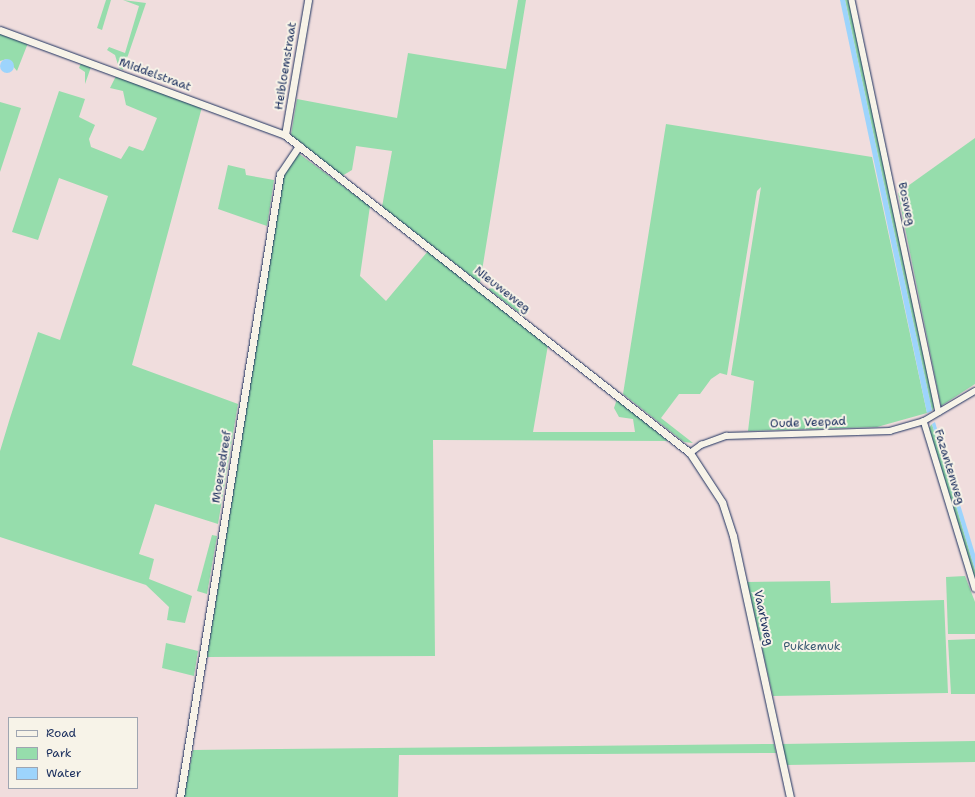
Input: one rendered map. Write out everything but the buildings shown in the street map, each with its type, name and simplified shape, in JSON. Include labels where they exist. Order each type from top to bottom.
[{"type":"street","name":"Heibloemstraat","points":[[286,135],[308,0]]},
{"type":"street","name":"Bosweg","points":[[852,0],[939,412]]},
{"type":"street","name":"Middelstraat","points":[[0,30],[286,135],[299,146]]},
{"type":"street","name":"Nieuweweg","points":[[299,146],[690,453]]},
{"type":"street","name":"Moersedreef","points":[[180,797],[280,174],[299,146]]},
{"type":"street","name":"Oude Veepad","points":[[690,453],[701,444],[726,436],[890,431],[927,420],[975,391]]},
{"type":"street","name":"Fazantenweg","points":[[927,420],[975,588]]},
{"type":"street","name":"Vaartweg","points":[[690,453],[722,502],[733,536],[790,797]]},
{"type":"green space","points":[[106,0],[111,0],[102,30],[97,28]]},
{"type":"green space","points":[[123,0],[146,3],[123,70],[119,68],[115,55],[107,50],[109,47],[125,53],[139,6]]},
{"type":"green space","points":[[518,0],[526,0],[480,283],[382,207],[392,151],[356,146],[352,170],[342,176],[291,135],[297,99],[397,118],[408,53],[506,69]]},
{"type":"green space","points":[[845,0],[849,0],[935,406],[932,411]]},
{"type":"green space","points":[[0,33],[28,43],[17,71],[7,59],[0,61]]},
{"type":"green space","points":[[81,63],[91,67],[85,84],[85,72],[79,68]]},
{"type":"green space","points":[[116,76],[202,107],[132,365],[238,404],[218,524],[155,504],[139,554],[154,559],[149,579],[192,596],[185,623],[167,620],[169,607],[146,585],[0,537],[0,451],[10,418],[38,332],[60,340],[108,196],[59,178],[38,240],[12,232],[59,91],[85,99],[79,117],[95,125],[89,139],[91,147],[121,159],[129,146],[143,151],[145,148],[157,118],[126,105],[123,91],[110,88]]},
{"type":"green space","points":[[0,102],[21,108],[0,172]]},
{"type":"green space","points":[[666,124],[872,157],[927,413],[877,427],[748,431],[754,381],[731,375],[761,187],[757,191],[727,375],[720,373],[711,379],[700,394],[679,394],[661,418],[693,443],[684,442],[623,394]]},
{"type":"green space","points":[[975,138],[975,384],[941,406],[898,193]]},
{"type":"green space","points":[[298,153],[370,206],[360,276],[386,301],[428,251],[548,345],[533,432],[635,432],[633,419],[619,417],[614,408],[617,399],[668,441],[433,440],[435,656],[207,657],[283,174]]},
{"type":"green space","points":[[228,165],[245,169],[246,175],[274,180],[267,226],[218,209]]},
{"type":"green space","points":[[493,288],[524,310],[525,317],[488,289]]},
{"type":"green space","points":[[932,424],[975,570],[975,581],[929,428]]},
{"type":"green space","points":[[212,535],[217,536],[207,594],[197,591]]},
{"type":"green space","points":[[965,576],[975,602],[975,634],[948,634],[946,577]]},
{"type":"green space","name":"Pukkemuk","points":[[830,581],[831,603],[944,600],[948,693],[773,696],[747,582]]},
{"type":"green space","points":[[975,639],[975,694],[951,694],[948,640]]},
{"type":"green space","points":[[166,643],[198,651],[194,676],[162,668]]},
{"type":"green space","points":[[975,741],[975,762],[786,765],[782,744]]},
{"type":"green space","points":[[774,744],[776,753],[399,755],[398,797],[184,797],[193,750]]},
{"type":"water","points":[[840,0],[845,0],[932,411],[927,413]]},
{"type":"water","points":[[4,59],[10,59],[14,63],[14,69],[10,73],[4,73],[0,69],[0,63]]},
{"type":"water","points":[[935,422],[975,554],[975,570],[932,424]]}]
